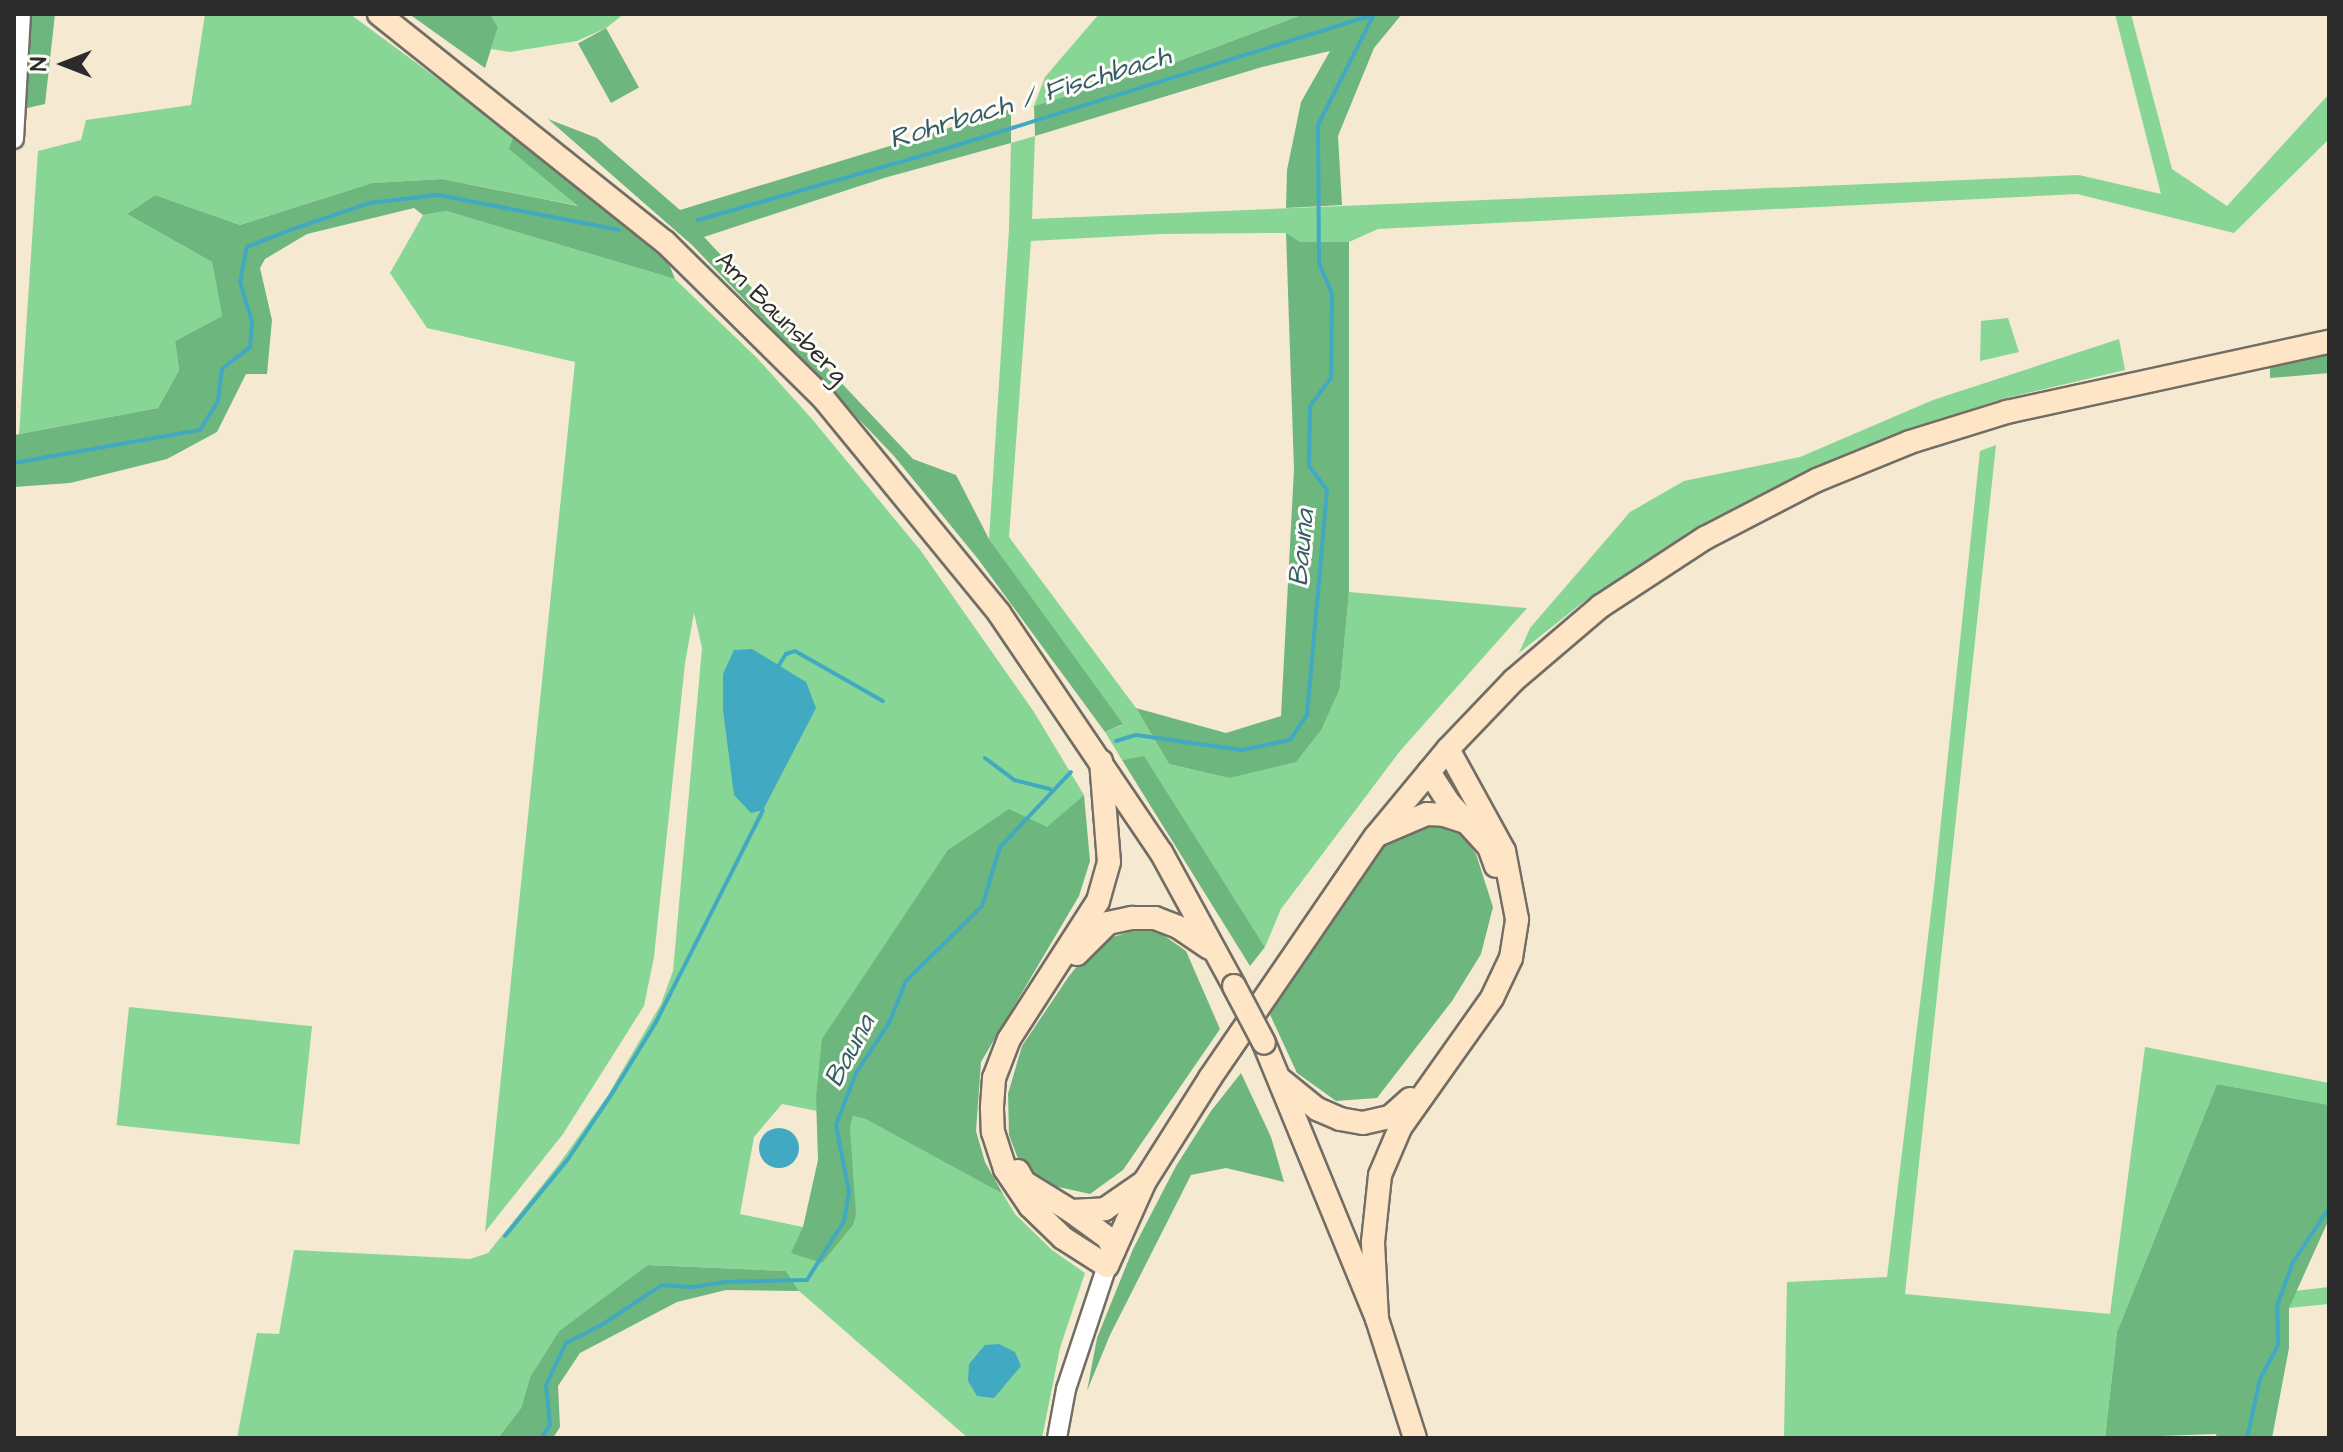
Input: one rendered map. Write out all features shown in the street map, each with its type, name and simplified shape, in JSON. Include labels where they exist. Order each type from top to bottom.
[{"type":"main road","name":"Am Baunsberg","points":[[379,14],[665,242],[824,399],[999,613],[1161,852],[1234,986],[1280,1079],[1377,1319]]},
{"type":"main road","points":[[1111,1258],[1145,1181],[1210,1078],[1376,836],[1448,749],[1514,680],[1601,606],[1705,538],[1817,480],[1910,442],[2007,412],[2329,342]]},
{"type":"main road","points":[[1415,1438],[1377,1319],[1373,1242],[1380,1175],[1400,1128],[1492,998],[1511,958],[1517,919],[1504,851],[1448,749]]},
{"type":"main road","points":[[1101,761],[1109,862],[1098,901],[1009,1039],[994,1078],[992,1109],[993,1132],[1005,1169],[1030,1206],[1063,1238],[1111,1258]]},
{"type":"main road","points":[[1280,1079],[1317,1109],[1340,1119],[1363,1123],[1390,1117],[1410,1099],[1453,1042],[1501,959],[1508,912],[1489,847],[1450,804],[1429,772]]},
{"type":"main road","points":[[1376,836],[1427,814],[1444,815],[1469,824]]},
{"type":"main road","points":[[1111,1258],[1108,1238],[1024,1182],[1010,1159],[1001,1130],[1000,1094],[1010,1055],[1072,960],[1108,923],[1132,918],[1155,918],[1178,927],[1213,950]]},
{"type":"main road","points":[[1071,1211],[1105,1209],[1145,1181]]},
{"type":"street","points":[[14,139],[21,14]]},
{"type":"street","points":[[1057,1438],[1066,1389],[1111,1258]]},
{"type":"green space","points":[[14,14],[55,14],[45,104],[14,111]]},
{"type":"green space","points":[[205,14],[350,14],[514,135],[510,149],[580,206],[442,179],[372,183],[240,225],[155,195],[127,214],[212,262],[222,316],[175,341],[179,370],[158,408],[19,434],[38,151],[81,140],[86,120],[191,105]]},
{"type":"green space","points":[[409,14],[490,14],[498,27],[485,68]]},
{"type":"green space","points":[[490,14],[624,14],[606,28],[577,41],[510,52],[491,49],[498,27]]},
{"type":"green space","points":[[1099,14],[1304,14],[1162,67],[1034,106],[1045,77]]},
{"type":"green space","points":[[1304,14],[1402,14],[1374,48],[1338,136],[1342,205],[1286,208],[1287,170],[1301,102],[1330,51],[1262,67],[1035,136],[1034,106],[1165,66]]},
{"type":"green space","points":[[2115,14],[2131,14],[2172,169],[2227,206],[2329,94],[2329,139],[2234,233],[2077,194],[1378,229],[1349,242],[1299,242],[1285,233],[1161,234],[1031,241],[1009,537],[1136,708],[1169,764],[1229,778],[1340,688],[1349,592],[1527,608],[1400,751],[1281,909],[1265,947],[1144,757],[1122,760],[1105,732],[1122,725],[989,539],[1009,229],[1011,143],[1035,136],[1032,219],[2079,175],[2161,194]]},
{"type":"green space","points":[[606,28],[639,87],[611,103],[578,44]]},
{"type":"green space","points":[[1011,109],[1011,143],[884,178],[704,237],[913,459],[956,475],[989,539],[1123,724],[1105,732],[978,559],[894,456],[692,245],[548,119],[597,138],[680,210]]},
{"type":"green space","points":[[514,135],[619,219],[669,264],[675,279],[446,211],[423,215],[414,208],[307,234],[265,259],[260,268],[272,320],[267,374],[246,374],[217,432],[167,459],[70,483],[14,487],[14,435],[158,408],[179,370],[175,341],[222,316],[212,262],[127,214],[155,195],[240,225],[372,183],[442,179],[578,206],[509,149]]},
{"type":"green space","points":[[446,211],[675,279],[757,358],[812,419],[921,551],[1034,712],[1084,795],[1047,828],[816,1097],[817,1111],[782,1104],[754,1137],[740,1214],[803,1227],[850,1129],[853,1116],[866,1118],[1003,1194],[1015,1214],[1052,1250],[1085,1273],[1060,1348],[1042,1438],[968,1438],[799,1291],[786,1271],[649,1265],[559,1331],[530,1377],[521,1408],[498,1438],[237,1438],[257,1333],[279,1334],[294,1250],[470,1259],[488,1253],[559,1164],[608,1095],[661,1004],[673,971],[702,648],[694,613],[685,663],[654,957],[644,1006],[563,1134],[485,1232],[575,362],[427,328],[390,273],[423,215]]},
{"type":"green space","points":[[1286,233],[1300,242],[1349,242],[1349,592],[1340,688],[1321,730],[1296,762],[1229,778],[1169,764],[1136,708],[1226,733],[1281,716],[1294,469]]},
{"type":"green space","points":[[2008,318],[2019,352],[1980,361],[1981,321]]},
{"type":"green space","points":[[2119,339],[2125,370],[2002,399],[1923,425],[1810,472],[1732,511],[1586,600],[1519,653],[1530,628],[1630,512],[1684,481],[1800,457],[1933,400]]},
{"type":"green space","points":[[2329,354],[2329,373],[2270,378],[2270,364]]},
{"type":"green space","points":[[1996,445],[1905,1294],[2110,1314],[2145,1047],[2329,1083],[2329,1105],[2217,1084],[2117,1332],[2105,1438],[1784,1438],[1787,1282],[1887,1277],[1935,879],[1980,451]]},
{"type":"green space","points":[[1144,756],[1265,947],[1250,966],[1122,760]]},
{"type":"green space","points":[[1084,795],[1090,861],[1079,896],[981,1062],[976,1131],[985,1162],[1003,1194],[866,1119],[853,1116],[850,1129],[856,1214],[853,1225],[822,1263],[791,1253],[803,1227],[818,1160],[816,1097],[822,1039],[948,850],[1009,809],[1047,827]]},
{"type":"green space","points":[[1427,825],[1459,831],[1476,854],[1493,907],[1481,954],[1452,1001],[1377,1098],[1336,1101],[1297,1073],[1267,1008],[1384,844]]},
{"type":"green space","points":[[1135,930],[1156,930],[1186,951],[1220,1029],[1123,1170],[1090,1194],[1054,1186],[1020,1164],[1009,1135],[1008,1094],[1022,1046],[1069,976],[1097,942]]},
{"type":"green space","points":[[129,1007],[312,1026],[300,1145],[117,1125]]},
{"type":"green space","points":[[1241,1073],[1271,1137],[1284,1182],[1226,1168],[1191,1175],[1110,1335],[1087,1391],[1097,1338],[1133,1249],[1176,1166],[1211,1111]]},
{"type":"green space","points":[[2217,1084],[2329,1105],[2329,1219],[2289,1308],[2289,1348],[2272,1438],[2217,1438],[2216,1434],[2105,1438],[2117,1332]]},
{"type":"green space","points":[[648,1265],[786,1271],[799,1291],[726,1290],[677,1302],[580,1353],[558,1386],[560,1427],[553,1438],[498,1438],[521,1408],[530,1377],[559,1331]]},
{"type":"green space","points":[[2329,1287],[2329,1304],[2289,1308],[2295,1291]]},
{"type":"water","points":[[752,649],[806,682],[816,708],[763,810],[751,813],[734,795],[723,710],[723,674],[734,650]]},
{"type":"water","points":[[779,1128],[793,1134],[799,1148],[793,1162],[779,1168],[765,1162],[759,1148],[765,1134]]},
{"type":"water","points":[[999,1344],[1015,1352],[1021,1366],[994,1398],[977,1396],[968,1381],[969,1364],[985,1345]]},
{"type":"waterway","name":"Bauna","points":[[1116,741],[1136,735],[1242,750],[1290,740],[1307,715],[1327,490],[1309,466],[1310,406],[1331,378],[1332,294],[1319,263],[1318,125],[1374,14]]},
{"type":"waterway","name":"Rohrbach / Fischbach","points":[[698,220],[945,149],[1373,15]]},
{"type":"waterway","name":"Rohrbach / Fischbach","points":[[14,463],[200,430],[218,401],[222,369],[250,347],[252,322],[240,282],[247,247],[293,229],[369,203],[438,195],[619,230]]},
{"type":"waterway","points":[[779,665],[786,654],[795,651],[883,701]]},
{"type":"waterway","points":[[985,758],[1014,780],[1050,789]]},
{"type":"waterway","name":"Bauna","points":[[541,1438],[550,1425],[546,1385],[566,1343],[600,1326],[662,1285],[693,1287],[724,1282],[807,1280],[844,1221],[849,1192],[836,1125],[856,1073],[889,1023],[906,981],[982,906],[1000,847],[1071,772]]},
{"type":"waterway","points":[[505,1236],[568,1159],[656,1022],[763,810]]},
{"type":"waterway","points":[[2247,1438],[2260,1379],[2278,1345],[2277,1306],[2293,1262],[2329,1208]]}]
